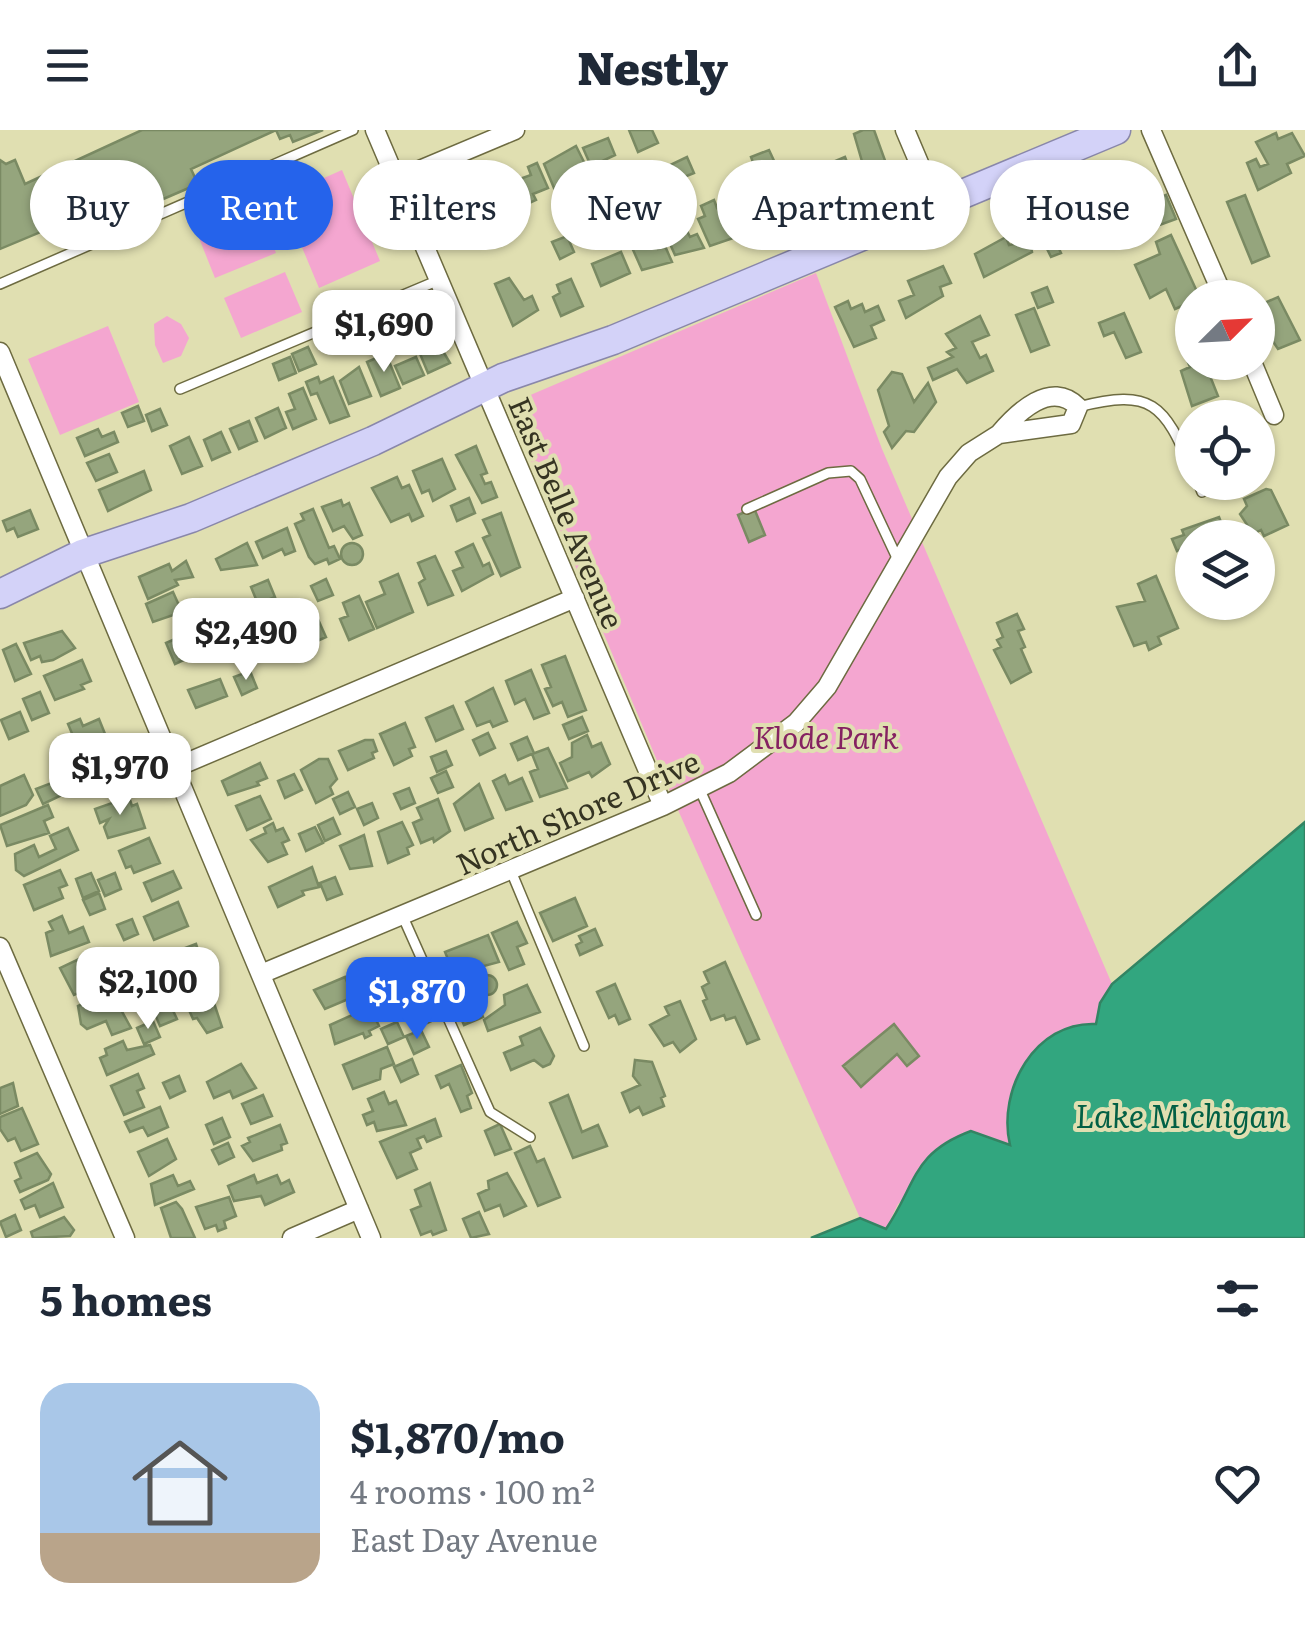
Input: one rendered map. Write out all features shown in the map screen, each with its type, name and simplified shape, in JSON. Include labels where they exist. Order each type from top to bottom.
[{"type":"main road","points":[[970,189],[1116,130]]},
{"type":"main road","points":[[0,594],[85,562],[826,250]]},
{"type":"main road","points":[[0,608],[85,562]]},
{"type":"street","name":"East Belle Avenue","points":[[375,130],[388,160]]},
{"type":"street","points":[[444,160],[515,130]]},
{"type":"street","points":[[905,130],[918,160]]},
{"type":"street","points":[[1152,130],[1216,280]]},
{"type":"street","name":"East Belle Avenue","points":[[426,250],[663,806]]},
{"type":"street","points":[[0,352],[371,1238]]},
{"type":"street","name":"North Shore Drive","points":[[261,974],[700,790],[796,723],[817,700],[853,647],[959,463],[999,434],[1022,410],[1046,398],[1066,398],[1078,407]]},
{"type":"street","points":[[999,434],[1065,427],[1076,419],[1078,407]]},
{"type":"street","points":[[172,769],[575,598]]},
{"type":"street","points":[[0,947],[125,1238]]},
{"type":"street","points":[[292,1238],[358,1209]]},
{"type":"lane","points":[[0,284],[353,130]]},
{"type":"lane","points":[[180,390],[439,280]]},
{"type":"lane","points":[[1078,407],[1107,399],[1140,398],[1160,409],[1175,438]]},
{"type":"lane","points":[[747,509],[828,473],[851,472],[860,479],[899,562]]},
{"type":"lane","points":[[700,790],[756,915]]},
{"type":"lane","points":[[511,871],[584,1046]]},
{"type":"lane","points":[[403,917],[490,1112],[530,1137]]},
{"type":"green space","points":[[342,170],[353,196],[353,250],[375,250],[380,261],[319,288],[303,250],[333,250],[333,174]]},
{"type":"green space","points":[[204,250],[275,250],[276,253],[215,278]]},
{"type":"green space","points":[[285,272],[302,312],[241,338],[224,298]]},
{"type":"green space","name":"Klode Park","points":[[816,273],[882,449],[1112,984],[1100,1003],[1097,1024],[1075,1026],[1056,1034],[1025,1064],[1009,1104],[1010,1146],[991,1137],[898,1204],[886,1229],[860,1218],[674,801],[509,408],[514,402]]},
{"type":"green space","points":[[167,316],[181,324],[189,338],[181,356],[163,363],[155,345],[154,324]]},
{"type":"green space","points":[[108,326],[139,402],[60,435],[28,359]]},
{"type":"water","name":"Lake Michigan","points":[[1305,822],[1305,1238],[811,1238],[860,1218],[886,1229],[926,1160],[937,1149],[971,1131],[1010,1145],[1009,1102],[1025,1063],[1039,1046],[1074,1026],[1096,1024],[1100,1003],[1112,984]]},
{"type":"building","points":[[142,130],[276,130],[211,160],[184,160],[184,190],[164,199],[164,160],[77,160]]},
{"type":"building","points":[[276,130],[323,130],[293,142],[290,135],[280,139]]},
{"type":"building","points":[[629,130],[652,130],[658,143],[638,152]]},
{"type":"building","points":[[874,130],[885,160],[862,160],[854,134]]},
{"type":"building","points":[[1276,133],[1278,139],[1292,133],[1305,156],[1287,164],[1291,173],[1258,190],[1247,163],[1256,159],[1260,167],[1268,164],[1256,142]]},
{"type":"building","points":[[608,138],[615,155],[588,160],[583,148]]},
{"type":"building","points":[[576,146],[583,160],[551,160]]},
{"type":"building","points":[[769,150],[774,160],[752,160],[751,157]]},
{"type":"building","points":[[0,160],[6,164],[15,160],[25,184],[30,182],[30,236],[0,249]]},
{"type":"building","points":[[551,160],[551,181],[544,164]]},
{"type":"building","points":[[537,163],[548,188],[533,194],[536,200],[531,202],[531,175],[531,166]]},
{"type":"building","points":[[1165,195],[1166,195],[1176,219],[1165,223]]},
{"type":"building","points":[[1245,195],[1269,256],[1252,263],[1227,202]]},
{"type":"building","points":[[714,200],[717,208],[717,244],[710,246],[698,219],[705,216],[701,206]]},
{"type":"building","points":[[1171,235],[1192,280],[1175,280],[1175,309],[1166,289],[1150,298],[1135,265],[1165,250],[1165,238]]},
{"type":"building","points":[[990,246],[990,250],[1032,252],[984,277],[975,254]]},
{"type":"building","points":[[556,250],[573,250],[574,252],[560,259]]},
{"type":"building","points":[[633,250],[667,250],[672,262],[642,270]]},
{"type":"building","points":[[621,252],[630,273],[601,286],[592,264]]},
{"type":"building","points":[[943,266],[951,283],[940,287],[943,296],[906,318],[899,301],[914,295],[908,281]]},
{"type":"building","points":[[509,278],[524,300],[532,296],[538,310],[513,326],[495,284]]},
{"type":"building","points":[[571,279],[583,306],[561,316],[553,297],[560,293],[557,285]]},
{"type":"building","points":[[1047,287],[1053,302],[1038,308],[1032,293]]},
{"type":"building","points":[[1278,297],[1300,340],[1278,349],[1275,344]]},
{"type":"building","points":[[848,301],[851,309],[862,304],[865,312],[878,306],[884,320],[871,326],[876,338],[854,347],[835,307]]},
{"type":"building","points":[[1034,308],[1049,345],[1031,352],[1016,315]]},
{"type":"building","points":[[397,309],[403,326],[387,332],[380,316]]},
{"type":"building","points":[[1124,313],[1141,352],[1126,358],[1114,332],[1104,336],[1099,323]]},
{"type":"building","points":[[980,316],[989,335],[972,342],[980,358],[986,355],[993,371],[967,383],[957,369],[933,380],[928,368],[953,357],[947,352],[956,348],[946,334]]},
{"type":"building","points":[[371,322],[377,337],[361,343],[355,329]]},
{"type":"building","points":[[437,341],[450,363],[428,373],[418,349]]},
{"type":"building","points":[[308,347],[316,364],[299,371],[292,354]]},
{"type":"building","points":[[386,354],[400,388],[381,396],[367,362]]},
{"type":"building","points":[[290,357],[296,373],[279,380],[273,364]]},
{"type":"building","points":[[416,357],[424,375],[403,384],[395,366]]},
{"type":"building","points":[[359,367],[371,396],[349,404],[340,381]]},
{"type":"building","points":[[892,372],[902,374],[914,402],[928,383],[936,402],[914,432],[906,431],[892,448],[884,432],[889,426],[878,390]]},
{"type":"building","points":[[318,377],[320,383],[333,377],[349,416],[330,423],[317,393],[311,395],[306,382]]},
{"type":"building","points":[[1184,380],[1212,380],[1218,396],[1190,400]]},
{"type":"building","points":[[303,388],[316,419],[293,429],[286,412],[295,409],[289,394]]},
{"type":"building","points":[[138,406],[144,421],[128,427],[122,413]]},
{"type":"building","points":[[278,408],[286,428],[265,438],[256,418]]},
{"type":"building","points":[[160,409],[167,425],[152,431],[146,415]]},
{"type":"building","points":[[249,421],[257,441],[239,449],[230,429]]},
{"type":"building","points":[[98,429],[102,437],[114,432],[118,442],[85,456],[77,438]]},
{"type":"building","points":[[221,432],[230,452],[212,460],[204,440]]},
{"type":"building","points":[[189,437],[202,466],[182,474],[170,446]]},
{"type":"building","points":[[476,446],[487,473],[481,475],[485,484],[491,482],[497,497],[482,503],[456,455]]},
{"type":"building","points":[[109,454],[117,472],[96,481],[87,463]]},
{"type":"building","points":[[442,459],[455,489],[433,501],[429,490],[422,493],[413,471]]},
{"type":"building","points":[[144,471],[151,490],[108,511],[99,490]]},
{"type":"building","points":[[397,477],[402,488],[409,485],[423,516],[412,521],[409,514],[391,522],[372,488]]},
{"type":"building","points":[[469,498],[475,513],[457,521],[451,506]]},
{"type":"building","points":[[1275,498],[1288,525],[1275,531],[1275,520],[1244,520],[1240,514],[1247,506],[1244,500]]},
{"type":"building","points":[[341,500],[343,506],[349,503],[362,535],[353,539],[344,526],[333,531],[322,507]]},
{"type":"building","points":[[754,508],[765,535],[749,542],[738,515]]},
{"type":"building","points":[[313,509],[329,548],[334,546],[340,559],[329,564],[327,559],[315,564],[309,557],[295,524],[304,520],[301,514]]},
{"type":"building","points":[[30,510],[38,529],[18,537],[14,528],[7,531],[3,521]]},
{"type":"building","points":[[501,513],[520,567],[501,576],[483,538],[490,535],[483,520]]},
{"type":"building","points":[[287,528],[295,551],[285,555],[282,549],[263,558],[256,542]]},
{"type":"building","points":[[247,543],[257,565],[221,570],[216,559]]},
{"type":"building","points":[[352,543],[360,546],[360,562],[352,565],[344,562],[341,554],[344,546]]},
{"type":"building","points":[[473,544],[483,566],[489,563],[493,574],[462,591],[453,571],[463,567],[456,552]]},
{"type":"building","points":[[435,556],[453,595],[428,605],[419,583],[425,579],[418,563]]},
{"type":"building","points":[[186,561],[193,577],[175,580],[178,585],[148,599],[139,577],[169,564],[172,571]]},
{"type":"building","points":[[398,574],[413,612],[377,628],[366,602],[385,594],[380,582]]},
{"type":"building","points":[[1156,576],[1178,628],[1158,637],[1161,644],[1149,650],[1146,642],[1134,646],[1117,607],[1145,601],[1138,584]]},
{"type":"building","points":[[326,579],[333,595],[318,601],[311,586]]},
{"type":"building","points":[[268,580],[275,597],[258,604],[251,587]]},
{"type":"building","points":[[173,592],[182,612],[153,622],[146,604]]},
{"type":"building","points":[[359,596],[374,629],[349,640],[340,619],[348,616],[343,603]]},
{"type":"building","points":[[223,605],[231,625],[212,634],[203,613]]},
{"type":"building","points":[[313,608],[326,637],[308,645],[311,651],[269,659],[264,647],[276,642],[271,625]]},
{"type":"building","points":[[1017,614],[1024,629],[1018,631],[1025,647],[1021,649],[1031,672],[1011,683],[994,650],[1001,647],[997,640],[1003,637],[997,623]]},
{"type":"building","points":[[200,628],[212,647],[175,664],[166,643]]},
{"type":"building","points":[[62,631],[75,648],[53,660],[42,662],[40,656],[31,660],[24,643]]},
{"type":"building","points":[[16,644],[31,674],[15,681],[3,650]]},
{"type":"building","points":[[565,656],[586,710],[568,717],[562,702],[553,706],[545,689],[551,687],[542,665]]},
{"type":"building","points":[[82,660],[91,681],[81,685],[84,689],[55,700],[44,676]]},
{"type":"building","points":[[531,670],[549,713],[534,719],[525,699],[515,704],[506,681]]},
{"type":"building","points":[[250,671],[257,688],[242,695],[234,677]]},
{"type":"building","points":[[220,679],[227,696],[196,708],[188,690]]},
{"type":"building","points":[[493,688],[507,721],[493,727],[490,721],[477,726],[466,702]]},
{"type":"building","points":[[40,692],[49,713],[32,720],[23,699]]},
{"type":"building","points":[[453,706],[463,729],[436,741],[426,718]]},
{"type":"building","points":[[20,712],[28,731],[9,739],[1,720]]},
{"type":"building","points":[[582,717],[588,731],[569,739],[563,725]]},
{"type":"building","points":[[80,719],[83,726],[99,719],[107,739],[95,745],[98,752],[80,759],[76,748],[84,745],[82,740],[76,743],[68,724]]},
{"type":"building","points":[[405,723],[415,747],[409,749],[412,756],[394,765],[380,734]]},
{"type":"building","points":[[488,733],[495,748],[480,755],[473,740]]},
{"type":"building","points":[[587,735],[592,747],[601,743],[610,764],[592,777],[589,772],[568,781],[560,763],[572,757],[572,743]]},
{"type":"building","points":[[527,737],[534,753],[518,760],[511,744]]},
{"type":"building","points":[[373,740],[377,751],[372,753],[374,758],[348,770],[339,751]]},
{"type":"building","points":[[548,748],[567,788],[540,797],[530,772],[538,769],[532,754]]},
{"type":"building","points":[[116,751],[125,772],[108,780],[106,774],[93,780],[91,774],[83,777],[79,767]]},
{"type":"building","points":[[446,751],[452,765],[437,772],[431,757]]},
{"type":"building","points":[[319,759],[328,759],[337,779],[330,787],[333,794],[316,803],[301,770]]},
{"type":"building","points":[[260,763],[267,778],[257,782],[259,785],[228,795],[222,781]]},
{"type":"building","points":[[446,771],[453,787],[438,793],[431,778]]},
{"type":"building","points":[[294,774],[302,790],[285,798],[278,781]]},
{"type":"building","points":[[24,775],[33,795],[26,805],[0,816],[0,786]]},
{"type":"building","points":[[505,775],[509,784],[522,778],[532,801],[506,810],[493,781]]},
{"type":"building","points":[[54,782],[60,796],[43,804],[36,789]]},
{"type":"building","points":[[479,784],[493,818],[465,830],[454,804]]},
{"type":"building","points":[[409,788],[415,803],[401,809],[394,794]]},
{"type":"building","points":[[348,792],[355,807],[340,814],[333,799]]},
{"type":"building","points":[[260,796],[271,819],[247,830],[236,806]]},
{"type":"building","points":[[129,797],[132,806],[137,804],[145,828],[108,838],[104,827],[109,819],[100,823],[95,809]]},
{"type":"building","points":[[438,799],[450,831],[434,842],[433,838],[421,843],[413,823],[422,819],[417,808]]},
{"type":"building","points":[[372,803],[378,818],[364,825],[357,809]]},
{"type":"building","points":[[48,805],[53,817],[44,821],[49,833],[7,846],[0,825]]},
{"type":"building","points":[[333,818],[340,834],[325,841],[318,825]]},
{"type":"building","points":[[402,822],[413,845],[407,848],[409,854],[388,863],[378,832]]},
{"type":"building","points":[[273,823],[276,831],[283,828],[289,840],[282,843],[287,854],[268,862],[251,840],[266,833],[264,828]]},
{"type":"building","points":[[315,827],[323,843],[306,851],[299,834]]},
{"type":"building","points":[[68,828],[78,850],[24,876],[16,870],[15,854],[34,845],[39,857],[56,849],[50,836]]},
{"type":"building","points":[[364,835],[372,866],[350,869],[340,846]]},
{"type":"building","points":[[149,838],[160,863],[134,873],[131,866],[126,868],[119,851]]},
{"type":"building","points":[[312,867],[319,887],[302,891],[304,895],[278,907],[269,887]]},
{"type":"building","points":[[60,870],[67,885],[59,888],[63,898],[34,910],[24,885]]},
{"type":"building","points":[[173,871],[181,888],[152,901],[144,883]]},
{"type":"building","points":[[91,873],[99,891],[83,898],[76,879]]},
{"type":"building","points":[[115,873],[121,889],[105,896],[98,880]]},
{"type":"building","points":[[335,877],[342,894],[327,900],[320,883]]},
{"type":"building","points":[[99,893],[105,909],[90,915],[83,900]]},
{"type":"building","points":[[575,898],[587,926],[553,941],[540,913]]},
{"type":"building","points":[[178,902],[188,926],[154,940],[144,917]]},
{"type":"building","points":[[62,916],[69,933],[83,927],[89,942],[51,956],[46,933],[53,930],[49,922]]},
{"type":"building","points":[[132,919],[138,934],[124,940],[117,925]]},
{"type":"building","points":[[517,922],[527,943],[517,947],[524,964],[509,970],[492,933]]},
{"type":"building","points":[[595,929],[602,945],[580,955],[576,945],[582,942],[579,936]]},
{"type":"building","points":[[488,935],[499,962],[454,974],[445,952]]},
{"type":"building","points":[[196,944],[199,953],[194,955],[211,978],[187,988],[172,963],[176,962],[172,953]]},
{"type":"building","points":[[83,957],[96,977],[90,988],[74,995],[60,968]]},
{"type":"building","points":[[416,962],[425,983],[415,987],[421,1001],[405,1008],[384,976]]},
{"type":"building","points":[[725,962],[759,1039],[747,1044],[735,1017],[726,1020],[724,1015],[711,1020],[703,1001],[707,999],[702,987],[709,983],[704,972]]},
{"type":"building","points":[[487,975],[497,985],[487,995],[477,985]]},
{"type":"building","points":[[345,977],[349,987],[364,981],[372,1000],[357,1006],[353,997],[325,1009],[314,990]]},
{"type":"building","points":[[615,984],[630,1019],[619,1024],[615,1015],[609,1018],[597,992]]},
{"type":"building","points":[[527,985],[540,1012],[488,1031],[484,1020],[505,1005],[504,995]]},
{"type":"building","points":[[209,988],[222,1027],[207,1033],[197,1018],[193,1019],[185,1001]]},
{"type":"building","points":[[99,996],[102,1002],[114,997],[131,1028],[112,1035],[106,1021],[87,1029],[81,1024],[78,1006]]},
{"type":"building","points":[[435,999],[442,1016],[427,1023],[420,1006]]},
{"type":"building","points":[[168,1000],[177,1019],[160,1026],[152,1007]]},
{"type":"building","points":[[476,1000],[483,1017],[464,1025],[457,1009]]},
{"type":"building","points":[[680,1001],[696,1039],[680,1052],[673,1042],[664,1046],[650,1025],[669,1015],[665,1007]]},
{"type":"building","points":[[370,1007],[379,1026],[369,1031],[371,1035],[365,1038],[363,1033],[335,1044],[330,1025]]},
{"type":"building","points":[[153,1021],[160,1037],[144,1044],[137,1028]]},
{"type":"building","points":[[397,1022],[404,1037],[388,1044],[381,1029]]},
{"type":"building","points":[[894,1024],[919,1056],[907,1066],[897,1054],[861,1087],[843,1066]]},
{"type":"building","points":[[540,1028],[554,1056],[550,1064],[543,1067],[534,1060],[511,1070],[504,1053],[523,1045],[520,1037]]},
{"type":"building","points":[[421,1030],[429,1047],[414,1054],[406,1036]]},
{"type":"building","points":[[123,1041],[127,1050],[150,1045],[154,1054],[107,1075],[100,1058],[107,1055],[105,1049]]},
{"type":"building","points":[[387,1047],[394,1064],[381,1069],[380,1079],[353,1089],[343,1065]]},
{"type":"building","points":[[412,1059],[418,1074],[401,1082],[394,1067]]},
{"type":"building","points":[[635,1060],[652,1062],[665,1096],[661,1098],[664,1106],[643,1115],[639,1107],[630,1112],[622,1093],[640,1085],[633,1076]]},
{"type":"building","points":[[241,1064],[256,1088],[233,1098],[230,1091],[214,1098],[207,1082]]},
{"type":"building","points":[[461,1065],[472,1093],[467,1096],[471,1108],[461,1112],[449,1084],[441,1088],[436,1076]]},
{"type":"building","points":[[138,1074],[144,1088],[137,1091],[144,1107],[124,1115],[111,1086]]},
{"type":"building","points":[[179,1076],[185,1091],[170,1098],[163,1083]]},
{"type":"building","points":[[13,1083],[18,1106],[0,1114],[0,1088]]},
{"type":"building","points":[[384,1092],[389,1104],[396,1101],[406,1125],[377,1131],[374,1122],[367,1125],[363,1115],[373,1111],[368,1099]]},
{"type":"building","points":[[263,1095],[272,1116],[251,1124],[242,1104]]},
{"type":"building","points":[[568,1095],[582,1132],[598,1125],[607,1146],[573,1158],[550,1103]]},
{"type":"building","points":[[160,1107],[168,1127],[148,1136],[143,1127],[130,1132],[125,1122]]},
{"type":"building","points":[[22,1108],[38,1144],[21,1151],[15,1138],[8,1141],[0,1129],[0,1117]]},
{"type":"building","points":[[222,1118],[230,1137],[214,1144],[206,1125]]},
{"type":"building","points":[[435,1119],[441,1136],[427,1142],[424,1136],[417,1139],[421,1148],[410,1153],[417,1169],[397,1178],[380,1142]]},
{"type":"building","points":[[500,1124],[511,1149],[495,1155],[485,1131]]},
{"type":"building","points":[[280,1125],[287,1143],[281,1145],[282,1150],[253,1161],[242,1146],[250,1142],[248,1138]]},
{"type":"building","points":[[167,1139],[176,1159],[149,1176],[138,1152]]},
{"type":"building","points":[[228,1143],[234,1157],[219,1164],[212,1150]]},
{"type":"building","points":[[530,1146],[537,1162],[544,1159],[560,1197],[538,1206],[515,1153]]},
{"type":"building","points":[[37,1153],[51,1174],[48,1180],[20,1192],[15,1181],[21,1178],[15,1163]]},
{"type":"building","points":[[507,1173],[526,1206],[504,1216],[500,1205],[485,1211],[478,1194],[489,1189],[488,1181]]},
{"type":"building","points":[[173,1175],[178,1186],[190,1181],[194,1189],[155,1205],[151,1184]]},
{"type":"building","points":[[254,1175],[257,1183],[277,1175],[281,1184],[289,1180],[294,1192],[265,1205],[261,1196],[234,1201],[228,1186]]},
{"type":"building","points":[[53,1183],[63,1207],[40,1217],[35,1205],[25,1209],[21,1200]]},
{"type":"building","points":[[430,1183],[446,1230],[421,1235],[411,1210],[421,1206],[415,1190]]},
{"type":"building","points":[[229,1197],[236,1216],[224,1221],[226,1228],[218,1231],[216,1225],[205,1229],[196,1207]]},
{"type":"building","points":[[176,1202],[195,1238],[171,1238],[161,1208]]},
{"type":"building","points":[[479,1212],[489,1234],[471,1238],[463,1219]]},
{"type":"building","points":[[15,1215],[21,1230],[6,1237],[0,1222]]},
{"type":"building","points":[[64,1217],[74,1230],[70,1236],[33,1238],[31,1232]]}]
